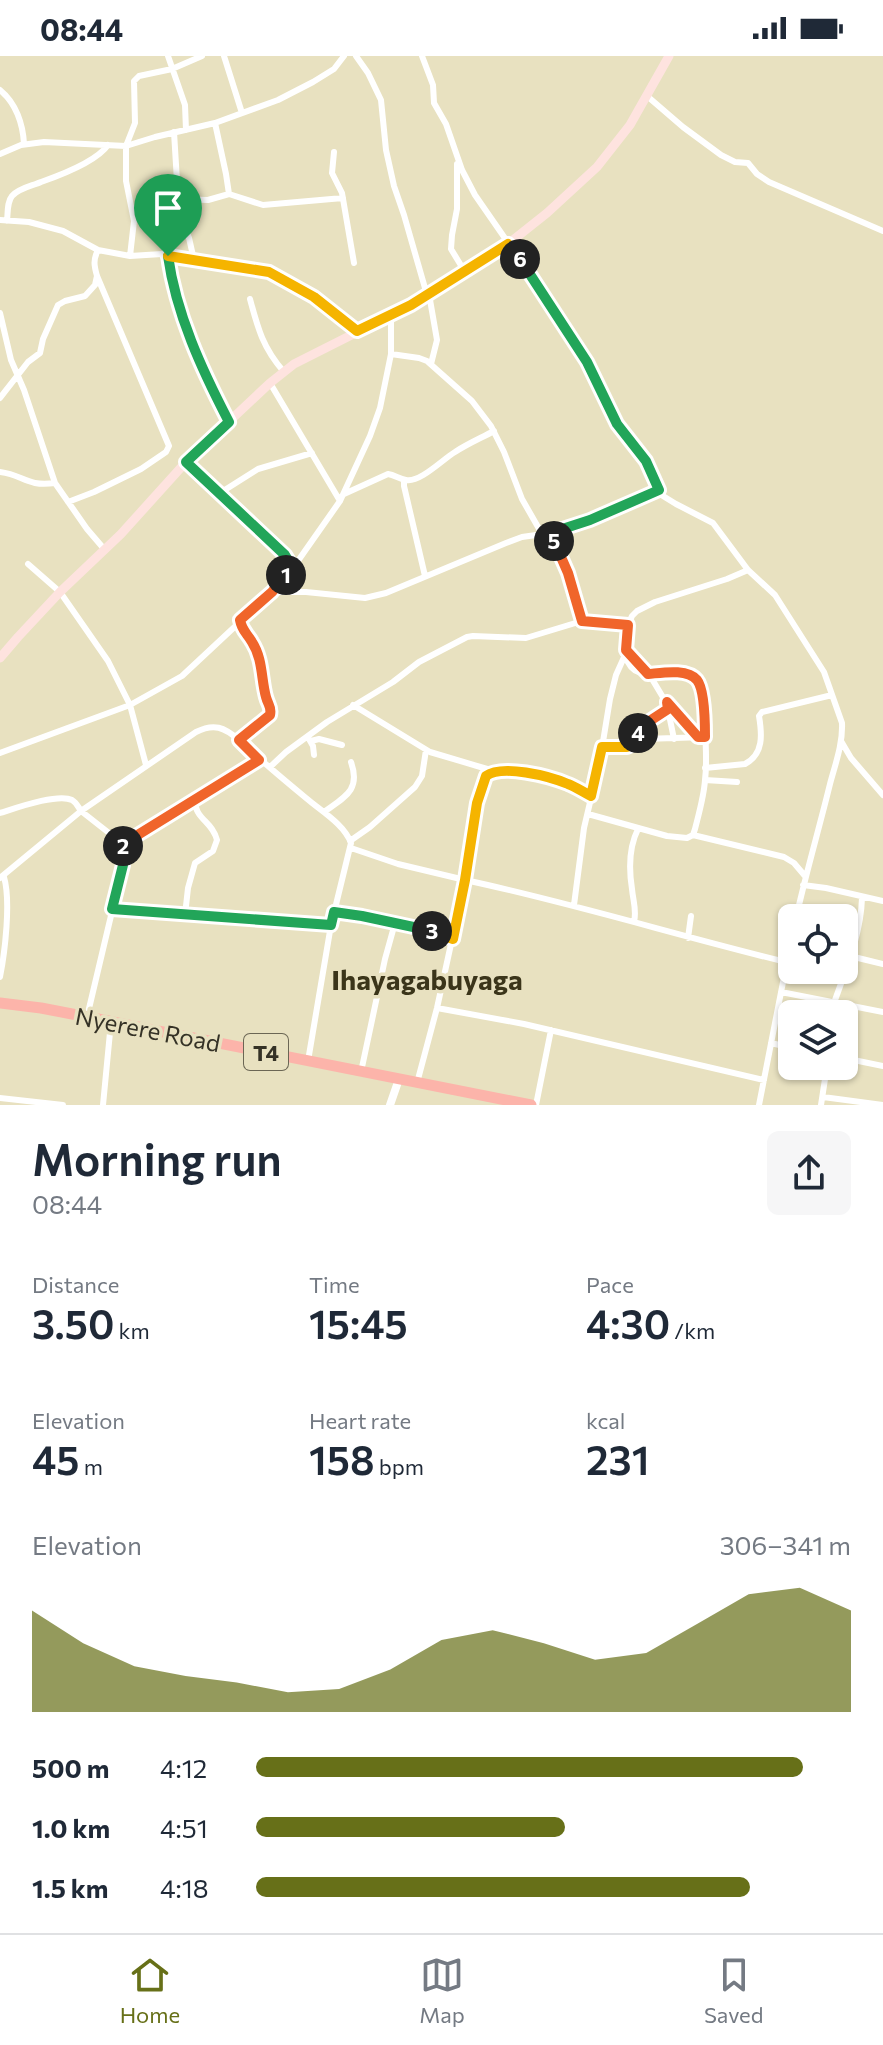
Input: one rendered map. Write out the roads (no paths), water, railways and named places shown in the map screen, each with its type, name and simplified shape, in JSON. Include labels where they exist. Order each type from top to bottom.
[{"type":"highway","name":"Nyerere Road","points":[[0,1003],[87,1017],[531,1105]]},
{"type":"main road","points":[[0,658],[186,462],[270,383],[294,364],[465,272],[547,213],[597,167],[630,125],[669,56]]},
{"type":"street","points":[[168,56],[185,105],[186,130]]},
{"type":"street","points":[[130,256],[134,221],[126,181],[126,146],[135,123],[134,81],[139,76],[172,69],[202,56]]},
{"type":"street","points":[[224,56],[242,113]]},
{"type":"street","points":[[0,154],[24,144],[62,141],[126,146],[215,123],[278,100],[313,82],[334,69],[344,56]]},
{"type":"street","points":[[356,56],[381,100],[386,150],[394,186],[428,294],[437,340],[431,364]]},
{"type":"street","points":[[422,56],[433,85],[434,103],[446,124],[475,195],[587,362],[617,424],[646,461],[659,490],[676,504],[713,523],[748,570],[775,595],[824,672],[842,723],[841,741],[799,904]]},
{"type":"street","points":[[0,90],[17,111],[24,144]]},
{"type":"street","points":[[647,96],[721,155],[735,162],[746,162],[759,176],[778,186],[883,231]]},
{"type":"street","points":[[215,123],[229,194]]},
{"type":"street","points":[[174,132],[179,214],[194,260]]},
{"type":"street","points":[[108,145],[94,158],[16,192],[10,198],[4,220],[29,222],[63,231],[98,250],[251,268],[277,276],[314,297],[357,331]]},
{"type":"street","points":[[334,152],[332,173],[343,198],[354,263]]},
{"type":"street","points":[[457,157],[457,209],[451,242],[453,255],[465,272]]},
{"type":"street","points":[[177,199],[208,200],[229,194],[263,205],[343,198]]},
{"type":"street","points":[[68,502],[141,469],[166,452],[169,446],[97,276],[94,257],[98,250]]},
{"type":"street","points":[[168,256],[183,316],[210,385],[229,422]]},
{"type":"street","points":[[0,398],[31,358],[40,353],[58,305],[85,296],[95,285],[97,276]]},
{"type":"street","points":[[250,299],[265,347],[284,372]]},
{"type":"street","points":[[0,313],[11,360],[55,483],[105,550]]},
{"type":"street","points":[[0,753],[130,705],[182,676],[272,592],[293,568],[342,497],[380,408],[391,354],[391,314]]},
{"type":"street","points":[[391,354],[419,358],[431,364],[472,401],[494,431],[522,499],[542,534]]},
{"type":"street","points":[[270,383],[342,497]]},
{"type":"street","points":[[342,497],[388,474],[410,480],[434,469],[456,451],[494,431]]},
{"type":"street","points":[[220,493],[258,469],[312,453]]},
{"type":"street","points":[[186,462],[277,547],[293,568]]},
{"type":"street","points":[[0,472],[34,484],[55,483]]},
{"type":"street","points":[[404,480],[425,576]]},
{"type":"street","points":[[272,592],[365,598],[386,593],[506,543],[590,520],[659,490]]},
{"type":"street","points":[[550,533],[568,573],[582,621]]},
{"type":"street","points":[[28,564],[60,592],[108,661],[130,705],[146,765]]},
{"type":"street","points":[[574,905],[579,857],[591,796],[616,675],[626,653],[628,625],[632,616],[655,602],[748,570]]},
{"type":"street","points":[[239,740],[272,712],[266,697],[263,669],[240,620]]},
{"type":"street","points":[[270,767],[286,752],[353,705],[393,682],[419,662],[467,637],[526,638],[582,621],[628,625]]},
{"type":"street","points":[[626,653],[649,674],[668,705],[702,737]]},
{"type":"street","points":[[649,674],[672,672],[696,679],[701,695],[705,780],[693,835]]},
{"type":"street","points":[[705,768],[751,761],[761,742],[759,716],[762,712],[832,695]]},
{"type":"street","points":[[353,705],[426,750],[494,771],[517,771],[564,782],[591,796]]},
{"type":"street","points":[[668,705],[674,739]]},
{"type":"street","points":[[638,742],[640,729],[668,705]]},
{"type":"street","points":[[0,977],[6,920],[6,892],[2,878],[37,845],[146,765],[205,728],[218,726],[229,731],[259,760],[324,812],[346,834],[350,845],[331,925],[308,1061]]},
{"type":"street","points":[[602,747],[627,747],[644,739],[702,737]]},
{"type":"street","points":[[309,738],[342,745]]},
{"type":"street","points":[[309,738],[314,755]]},
{"type":"street","points":[[841,741],[851,758],[883,795]]},
{"type":"street","points":[[350,845],[415,787],[422,776],[426,750]]},
{"type":"street","points":[[123,844],[259,760]]},
{"type":"street","points":[[324,812],[352,789],[355,775],[351,762]]},
{"type":"street","points":[[417,1083],[453,939],[481,789],[486,776],[494,771]]},
{"type":"street","points":[[705,780],[737,782]]},
{"type":"street","points":[[185,915],[195,863],[213,851],[217,840],[212,828],[198,814],[195,798]]},
{"type":"street","points":[[0,813],[23,805],[71,799],[81,811],[123,844]]},
{"type":"street","points":[[588,814],[667,836],[687,838],[693,835],[784,857],[805,876]]},
{"type":"street","points":[[634,922],[636,909],[631,888],[631,859],[638,829]]},
{"type":"street","points":[[87,1017],[123,865],[123,844]]},
{"type":"street","points":[[350,845],[387,861],[574,905],[778,960]]},
{"type":"street","points":[[803,885],[883,901]]},
{"type":"street","points":[[858,926],[862,898]]},
{"type":"street","points":[[112,909],[331,925]]},
{"type":"street","points":[[334,912],[430,930],[453,939]]},
{"type":"street","points":[[688,938],[691,916]]},
{"type":"street","points":[[361,1072],[395,923]]},
{"type":"street","points":[[858,958],[883,964]]},
{"type":"street","points":[[759,1105],[782,984]]},
{"type":"street","points":[[781,992],[820,1000]]},
{"type":"street","points":[[858,1007],[883,1012]]},
{"type":"street","points":[[437,1008],[551,1030],[764,1080]]},
{"type":"street","points":[[103,1105],[111,1022]]},
{"type":"street","points":[[531,1105],[551,1030]]},
{"type":"street","points":[[771,1043],[778,1045]]},
{"type":"street","points":[[858,1061],[883,1066]]},
{"type":"street","points":[[390,1105],[399,1079]]},
{"type":"street","points":[[825,1080],[822,1101],[883,1105]]},
{"type":"street","points":[[0,1098],[63,1105]]},
{"type":"district","name":"Ihayagabuyaga","points":[[427,979]]}]
